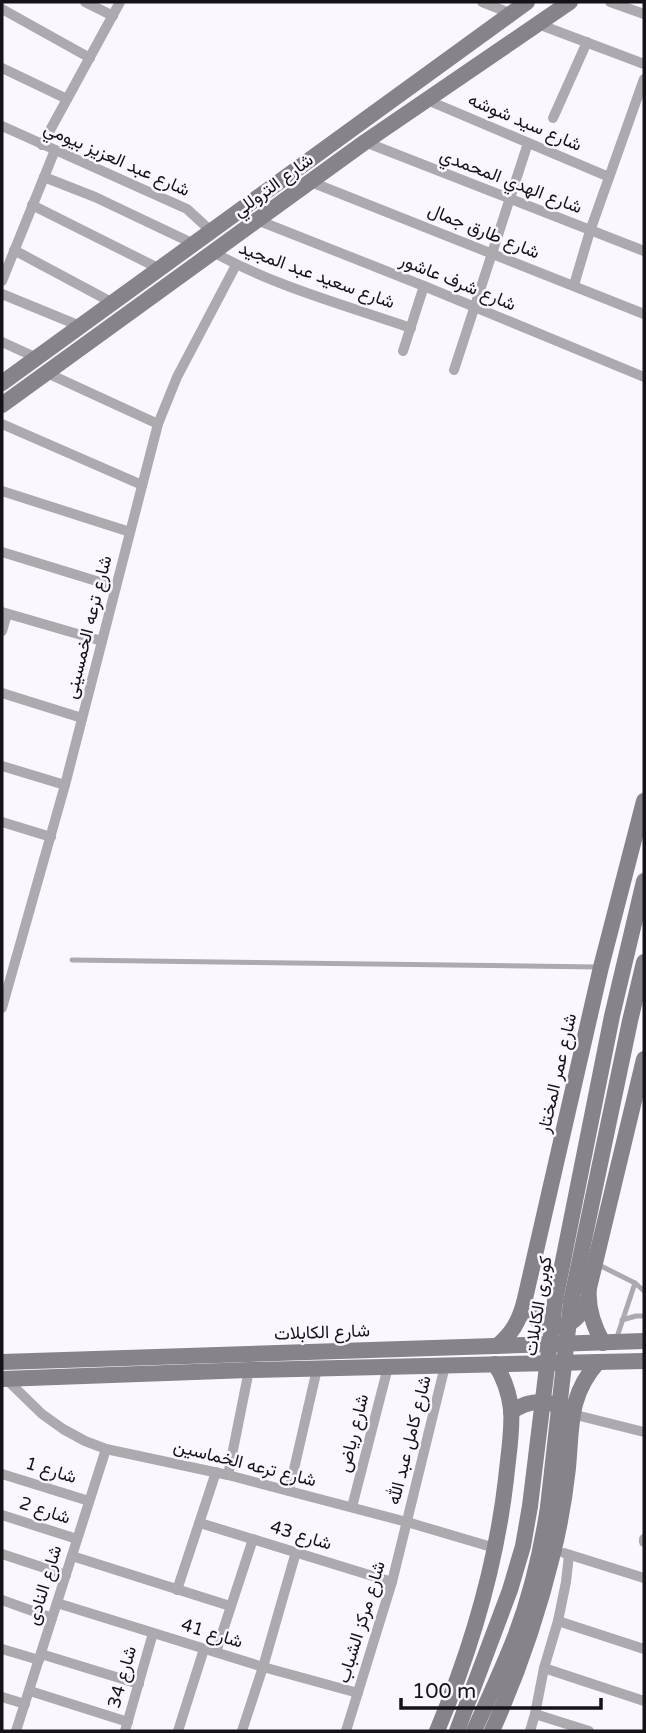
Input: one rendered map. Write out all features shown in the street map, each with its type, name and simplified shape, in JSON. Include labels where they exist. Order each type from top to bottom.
[{"type":"main road","name":"شارع التروللي","points":[[2,383],[527,2]]},
{"type":"main road","name":"شارع التروللي","points":[[2,405],[365,142],[570,2]]},
{"type":"main road","points":[[374,113],[385,129]]},
{"type":"main road","name":"شارع عمر المختار","points":[[497,1346],[516,1325],[524,1303],[601,967],[644,801]]},
{"type":"main road","name":"كوبرى الكابلات","points":[[474,1731],[514,1641],[542,1547],[572,1301],[612,1016],[644,881]]},
{"type":"main road","name":"كوبرى الكابلات","points":[[457,1731],[510,1590],[523,1546],[599,1163],[644,962]]},
{"type":"main road","points":[[572,1301],[594,1262],[644,1059]]},
{"type":"main road","points":[[524,1303],[531,1316],[543,1325],[557,1327],[572,1323],[582,1313],[572,1301]]},
{"type":"main road","points":[[572,1301],[609,1342]]},
{"type":"main road","name":"شارع الكابلات","points":[[2,1362],[644,1341]]},
{"type":"main road","name":"شارع الكابلات","points":[[4,1379],[249,1370],[644,1361]]},
{"type":"main road","points":[[492,1731],[561,1552],[572,1414],[581,1387],[598,1362]]},
{"type":"main road","points":[[438,1731],[481,1608],[495,1548],[506,1480],[512,1412],[507,1390],[495,1364]]},
{"type":"main road","points":[[512,1412],[526,1404],[542,1401],[558,1405],[572,1414]]},
{"type":"street","points":[[85,2],[113,16]]},
{"type":"street","points":[[42,145],[120,2]]},
{"type":"street","points":[[482,2],[510,13]]},
{"type":"street","points":[[610,2],[644,14]]},
{"type":"street","points":[[2,9],[90,58]]},
{"type":"street","points":[[538,24],[644,64]]},
{"type":"street","points":[[553,118],[587,42]]},
{"type":"street","points":[[2,68],[67,99]]},
{"type":"street","points":[[574,285],[590,231],[644,79]]},
{"type":"street","name":"شارع سيد شوشه","points":[[427,100],[609,177]]},
{"type":"street","name":"شارع عبد العزيز بيومي","points":[[3,130],[55,150],[187,209],[212,232]]},
{"type":"street","name":"شارع الهدي المحمدي","points":[[365,142],[644,251]]},
{"type":"street","points":[[454,370],[528,143]]},
{"type":"street","points":[[2,281],[55,150]]},
{"type":"street","points":[[44,177],[94,197],[194,244]]},
{"type":"street","name":"شارع طارق جمال","points":[[311,182],[644,314]]},
{"type":"street","points":[[32,205],[160,269]]},
{"type":"street","name":"شارع شرف عاشور","points":[[257,220],[644,377]]},
{"type":"street","points":[[14,250],[113,303]]},
{"type":"street","name":"شارع سعيد عبد المجيد","points":[[213,252],[236,265],[284,284],[411,328]]},
{"type":"street","name":"شارع ترعه الخمسينى","points":[[2,1008],[65,785],[158,424],[177,377],[236,265]]},
{"type":"street","points":[[403,351],[424,286]]},
{"type":"street","points":[[2,294],[80,327]]},
{"type":"street","points":[[2,342],[37,358]]},
{"type":"street","points":[[47,373],[158,424]]},
{"type":"street","points":[[2,424],[142,485]]},
{"type":"street","points":[[2,491],[130,532]]},
{"type":"street","points":[[2,552],[116,587]]},
{"type":"street","points":[[2,631],[4,613],[102,641]]},
{"type":"street","points":[[2,693],[82,718]]},
{"type":"street","points":[[2,766],[65,785]]},
{"type":"street","points":[[2,822],[51,836]]},
{"type":"street","points":[[2,957],[15,961]]},
{"type":"street","name":"شارع كامل عبد الله","points":[[407,1522],[445,1366]]},
{"type":"street","name":"شارع رياض","points":[[352,1507],[388,1367]]},
{"type":"street","points":[[289,1491],[317,1369]]},
{"type":"street","points":[[228,1475],[249,1370]]},
{"type":"street","name":"شارع ترعه الخماسين","points":[[4,1379],[42,1415],[85,1441],[106,1449],[228,1475],[495,1548]]},
{"type":"street","points":[[572,1414],[644,1432]]},
{"type":"street","name":"شارع النادى","points":[[16,1731],[106,1449]]},
{"type":"street","points":[[177,1590],[216,1472]]},
{"type":"street","name":"شارع 1","points":[[2,1474],[89,1501]]},
{"type":"street","name":"شارع 2","points":[[2,1515],[77,1539]]},
{"type":"street","name":"شارع مركز الشباب","points":[[346,1731],[392,1582],[407,1522]]},
{"type":"street","name":"شارع 43","points":[[200,1523],[392,1582]]},
{"type":"street","points":[[178,1731],[230,1606],[253,1539]]},
{"type":"street","points":[[242,1731],[296,1552]]},
{"type":"street","points":[[530,1731],[566,1582],[561,1552],[644,1578]]},
{"type":"street","points":[[2,1553],[66,1575]]},
{"type":"street","points":[[72,1556],[230,1606]]},
{"type":"street","points":[[2,1600],[52,1618]]},
{"type":"street","name":"شارع 41","points":[[57,1603],[263,1667],[358,1693]]},
{"type":"street","points":[[558,1621],[644,1650]]},
{"type":"street","name":"شارع 34","points":[[127,1727],[153,1633]]},
{"type":"street","points":[[2,1649],[139,1684]]},
{"type":"street","points":[[544,1668],[644,1701]]},
{"type":"street","points":[[30,1691],[127,1727]]},
{"type":"street","points":[[2,1697],[25,1704]]},
{"type":"street","points":[[535,1714],[589,1731]]},
{"type":"lane","points":[[72,960],[601,967]]},
{"type":"lane","points":[[594,1262],[635,1283],[644,1291]]},
{"type":"lane","points":[[609,1342],[622,1320],[635,1283]]},
{"type":"lane","points":[[622,1320],[636,1315],[644,1316]]}]
